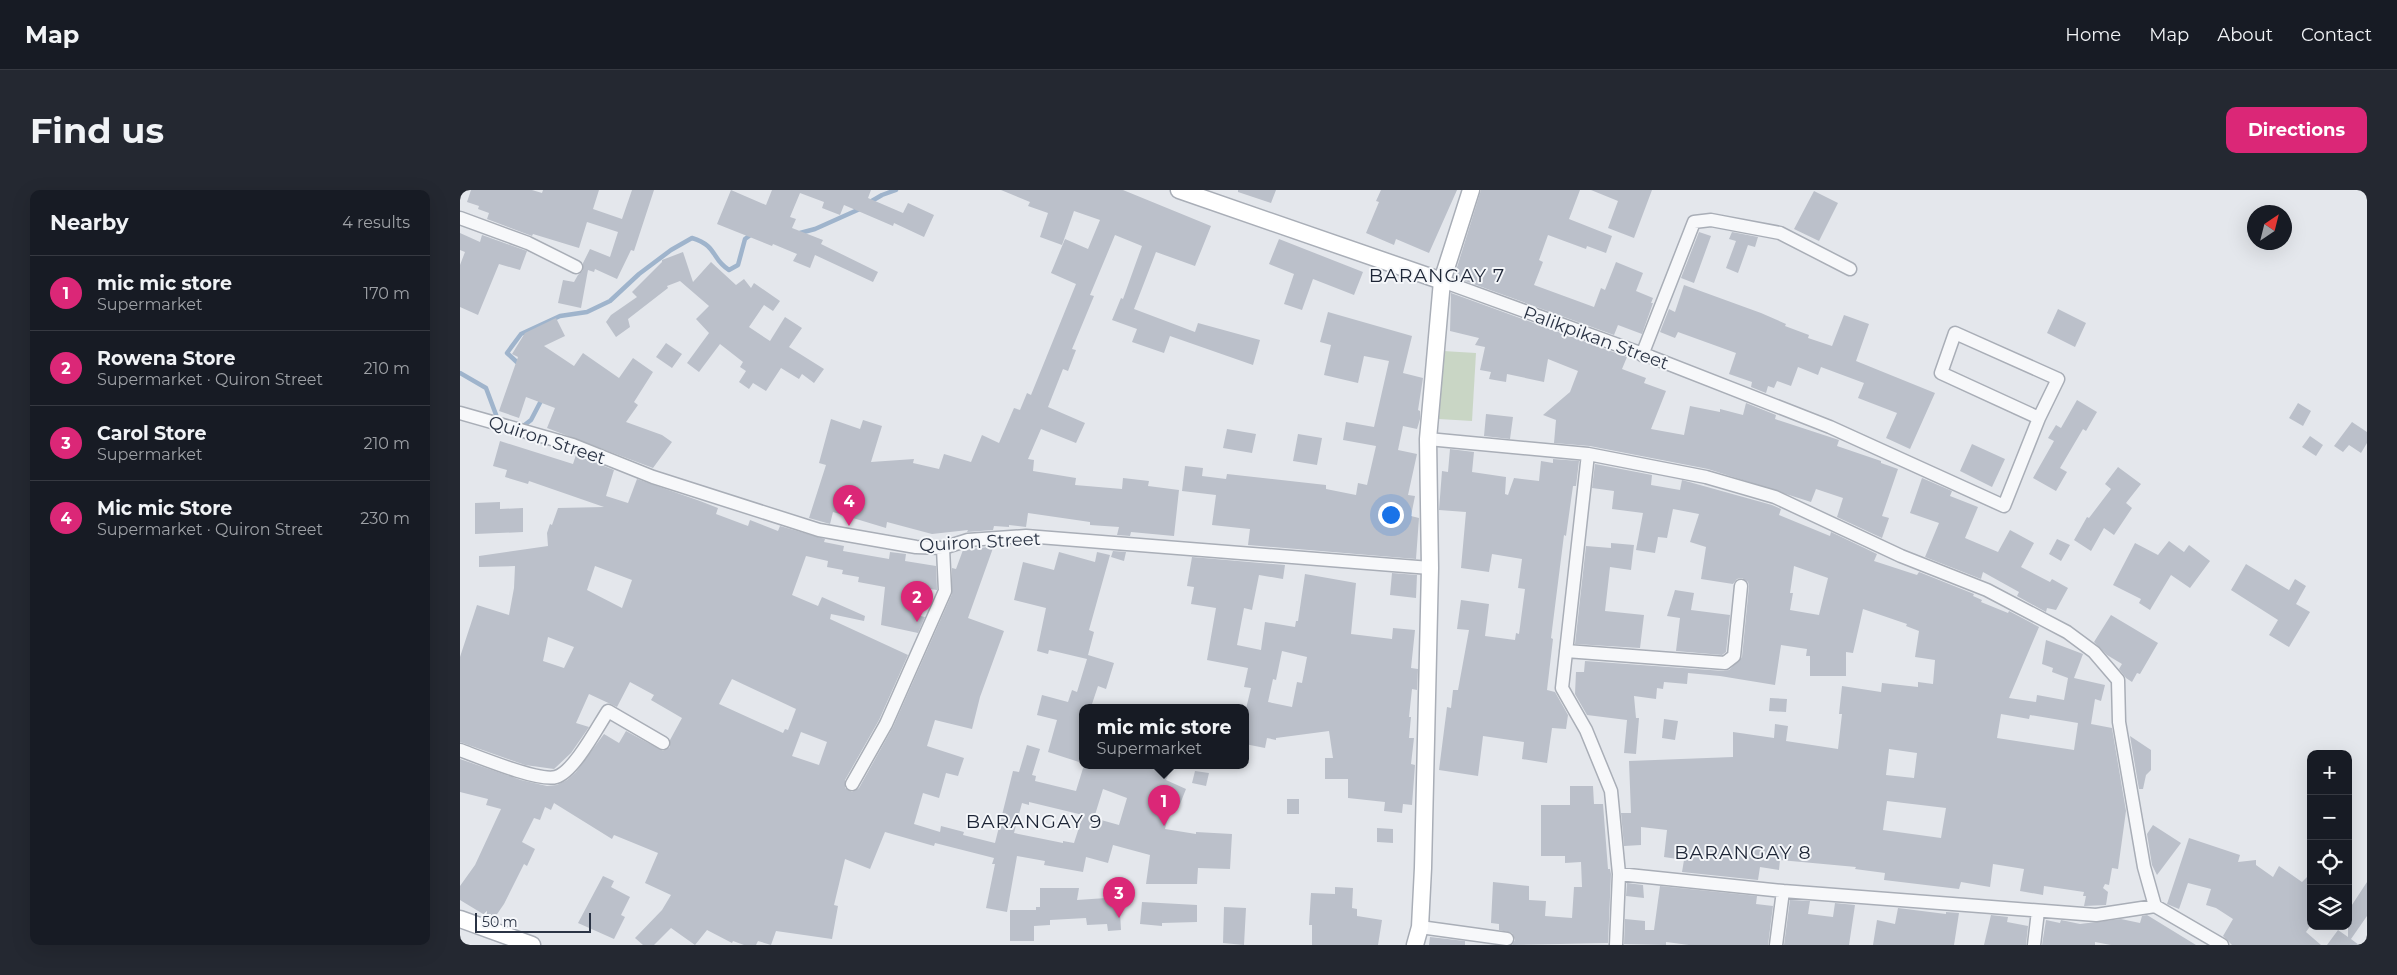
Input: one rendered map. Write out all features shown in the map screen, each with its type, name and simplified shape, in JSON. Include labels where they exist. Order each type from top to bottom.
[{"type":"street","name":"Palikpikan Street","points":[[1179,190],[1442,281],[1830,427],[2004,506],[2039,418]]},
{"type":"street","points":[[1415,945],[1420,927],[1430,568],[1428,439],[1442,281],[1471,190]]},
{"type":"street","points":[[460,218],[528,243],[576,267]]},
{"type":"street","points":[[1642,355],[1694,222],[1711,220],[1780,233],[1850,269]]},
{"type":"street","points":[[1955,333],[2058,379],[2039,418],[1941,373],[1955,333]]},
{"type":"street","name":"Quiron Street","points":[[460,413],[573,444],[653,478],[819,530],[916,547],[943,548],[968,540],[1026,536],[1430,568]]},
{"type":"street","points":[[1428,439],[1588,454],[1706,477],[1775,497],[1901,556],[1988,590],[2067,632],[2094,652],[2118,680],[2118,722],[2144,867],[2155,906]]},
{"type":"street","points":[[1588,454],[1562,688],[1586,730],[1611,791],[1619,874],[1616,945]]},
{"type":"street","points":[[852,784],[886,724],[944,591],[943,548]]},
{"type":"street","points":[[1566,651],[1725,663],[1734,656],[1741,586]]},
{"type":"street","points":[[460,750],[539,777],[557,777],[571,766],[608,711],[663,743]]},
{"type":"street","points":[[1619,874],[1783,891],[2096,915],[2155,906],[2222,945]]},
{"type":"street","points":[[1776,945],[1783,891]]},
{"type":"street","points":[[2034,945],[2038,911]]},
{"type":"street","points":[[460,919],[532,945]]},
{"type":"street","points":[[1420,927],[1507,939]]},
{"type":"green space","points":[[1443,351],[1476,353],[1472,421],[1439,419]]},
{"type":"building","points":[[471,190],[532,190],[542,193],[543,190],[599,190],[593,209],[622,219],[632,190],[654,190],[634,251],[631,250],[617,279],[595,269],[594,272],[588,270],[581,308],[558,303],[563,280],[574,282],[583,270],[583,263],[590,249],[610,257],[618,232],[587,222],[579,248],[533,234],[532,236],[487,219],[489,213],[478,209],[479,206],[467,202]]},
{"type":"building","points":[[731,190],[766,205],[772,190],[871,190],[868,198],[903,213],[908,203],[934,215],[924,237],[894,223],[893,226],[844,205],[840,215],[822,208],[824,202],[800,193],[790,217],[796,219],[792,228],[823,240],[821,244],[878,272],[873,282],[815,255],[810,268],[793,261],[797,254],[717,224]]},
{"type":"building","points":[[1001,190],[1123,190],[1211,226],[1195,266],[1156,252],[1134,309],[1195,332],[1198,323],[1260,340],[1253,365],[1170,336],[1164,353],[1132,342],[1137,329],[1112,320],[1121,298],[1123,299],[1142,246],[1115,235],[1090,295],[1094,296],[1072,349],[1076,350],[1068,371],[1063,369],[1048,407],[1085,423],[1076,443],[1041,429],[1028,459],[1034,460],[1033,471],[1076,478],[1075,485],[1122,489],[1123,478],[1149,481],[1148,486],[1179,490],[1174,536],[1131,532],[1130,536],[1117,535],[1119,527],[1090,525],[1090,522],[1028,513],[1026,527],[994,526],[993,530],[967,532],[968,530],[932,534],[887,522],[886,528],[833,512],[830,524],[809,518],[826,465],[819,463],[831,419],[860,429],[863,420],[882,426],[871,462],[914,459],[913,463],[939,469],[944,454],[971,462],[982,435],[999,443],[1014,408],[1020,410],[1027,393],[1031,395],[1076,284],[1051,273],[1065,239],[1088,249],[1100,220],[1074,211],[1062,245],[1040,237],[1048,213],[1028,206],[1030,202]]},
{"type":"building","points":[[1238,190],[1276,190],[1271,203],[1238,192]]},
{"type":"building","points":[[1381,190],[1457,190],[1429,253],[1396,239],[1394,245],[1366,233],[1379,202],[1376,201]]},
{"type":"building","points":[[1481,190],[1580,190],[1569,219],[1612,236],[1606,253],[1587,246],[1586,249],[1548,235],[1539,260],[1543,262],[1534,285],[1594,307],[1601,288],[1605,290],[1616,262],[1643,273],[1636,291],[1653,298],[1651,303],[1653,303],[1642,334],[1618,325],[1614,335],[1454,277]]},
{"type":"building","points":[[1591,190],[1652,190],[1634,238],[1608,228],[1618,201]]},
{"type":"building","points":[[1814,191],[1838,203],[1819,241],[1794,229]]},
{"type":"building","points":[[1699,232],[1711,236],[1694,283],[1681,278]]},
{"type":"building","points":[[1732,232],[1758,237],[1755,247],[1748,245],[1738,273],[1726,268],[1736,241],[1729,239]]},
{"type":"building","points":[[460,233],[480,242],[482,235],[527,251],[520,270],[499,264],[478,315],[460,307],[460,265],[465,252],[460,250]]},
{"type":"building","points":[[1279,239],[1363,272],[1354,295],[1313,279],[1302,310],[1284,304],[1294,274],[1269,264]]},
{"type":"building","points":[[683,252],[693,282],[711,262],[736,285],[744,279],[751,288],[754,283],[780,301],[773,311],[764,305],[749,327],[770,341],[785,317],[802,328],[789,347],[824,369],[814,383],[802,374],[799,379],[781,368],[766,391],[753,383],[749,389],[739,382],[746,371],[740,367],[743,362],[720,344],[699,372],[687,363],[709,333],[696,319],[709,306],[680,281],[667,286],[668,288],[628,319],[630,327],[616,337],[606,322],[611,315],[637,297],[632,292],[662,260]]},
{"type":"building","points":[[1684,285],[1761,313],[1786,324],[1785,326],[1809,335],[1808,338],[1832,346],[1844,315],[1869,324],[1856,361],[1935,393],[1910,449],[1886,438],[1897,413],[1858,398],[1864,383],[1821,367],[1818,375],[1798,367],[1791,386],[1777,381],[1774,388],[1768,386],[1766,393],[1751,387],[1752,382],[1729,374],[1736,353],[1678,332],[1675,338],[1660,332],[1669,309],[1675,312]]},
{"type":"building","points":[[1451,293],[1627,357],[1622,369],[1646,378],[1644,383],[1666,391],[1651,429],[1684,435],[1690,406],[1720,412],[1720,409],[1743,415],[1746,403],[1776,415],[1775,419],[1839,440],[1837,446],[1898,469],[1882,516],[1889,518],[1882,538],[1837,517],[1843,498],[1816,489],[1811,502],[1708,469],[1590,446],[1554,443],[1556,420],[1543,415],[1570,392],[1578,371],[1548,359],[1544,382],[1507,374],[1506,382],[1489,379],[1491,372],[1480,370],[1485,347],[1475,345],[1479,338],[1450,331]]},
{"type":"building","points":[[2058,309],[2086,323],[2075,347],[2047,333]]},
{"type":"building","points":[[1328,312],[1412,336],[1403,373],[1423,378],[1418,410],[1420,411],[1420,419],[1417,429],[1403,426],[1398,450],[1417,454],[1408,495],[1415,496],[1411,516],[1419,518],[1416,559],[1248,545],[1250,529],[1212,525],[1216,495],[1182,491],[1185,466],[1203,468],[1202,476],[1226,479],[1227,474],[1326,485],[1326,489],[1356,495],[1358,483],[1367,485],[1376,446],[1343,440],[1346,422],[1374,427],[1389,361],[1364,356],[1358,383],[1324,375],[1331,345],[1320,342]]},
{"type":"building","points":[[556,318],[565,336],[544,346],[574,366],[583,353],[619,378],[633,358],[653,372],[634,402],[638,405],[626,422],[662,435],[672,442],[653,468],[547,428],[555,408],[526,397],[519,418],[499,411],[518,357],[512,354],[525,333]]},
{"type":"building","points":[[666,343],[682,354],[672,368],[656,357]]},
{"type":"building","points":[[2077,400],[2097,412],[2086,431],[2083,429],[2060,468],[2067,472],[2056,491],[2033,478],[2054,441],[2048,438],[2056,425],[2061,428]]},
{"type":"building","points":[[2298,403],[2311,411],[2303,426],[2289,418]]},
{"type":"building","points":[[1486,414],[1513,417],[1510,439],[1484,436]]},
{"type":"building","points":[[2352,422],[2367,432],[2367,443],[2361,453],[2349,445],[2343,452],[2334,446]]},
{"type":"building","points":[[1227,429],[1256,434],[1252,453],[1223,448]]},
{"type":"building","points":[[1298,434],[1322,438],[1317,465],[1293,461]]},
{"type":"building","points":[[2310,436],[2323,445],[2316,456],[2302,447]]},
{"type":"building","points":[[500,441],[573,464],[576,455],[614,470],[606,496],[628,503],[637,479],[718,508],[716,514],[748,526],[750,520],[778,531],[780,526],[825,539],[824,542],[844,546],[843,551],[889,559],[890,552],[906,554],[905,561],[936,566],[937,590],[915,587],[912,614],[925,617],[918,633],[881,625],[885,587],[858,582],[859,577],[842,574],[843,570],[827,567],[828,561],[806,556],[792,595],[818,606],[822,597],[865,616],[864,621],[831,614],[830,619],[908,655],[879,720],[845,780],[845,788],[852,792],[859,788],[893,727],[952,594],[952,568],[956,569],[963,550],[993,548],[968,618],[1004,631],[980,697],[972,729],[935,720],[927,746],[964,758],[958,776],[946,773],[939,798],[923,793],[914,824],[940,832],[941,826],[964,832],[963,835],[995,843],[1013,771],[1019,772],[1027,745],[1040,749],[1032,775],[1036,776],[1035,781],[1076,791],[1083,769],[1171,769],[1166,780],[1186,789],[1180,804],[1172,801],[1165,829],[1196,834],[1196,832],[1232,834],[1230,869],[1198,868],[1197,884],[1146,884],[1150,855],[1113,845],[1108,863],[1086,857],[1083,872],[1044,865],[1045,861],[1017,856],[1007,912],[986,908],[995,864],[992,864],[994,858],[935,843],[934,846],[885,832],[870,869],[845,859],[834,905],[838,906],[832,939],[776,931],[771,945],[758,941],[756,945],[744,945],[733,941],[732,943],[707,930],[695,945],[671,928],[654,945],[643,945],[635,938],[662,910],[671,895],[645,883],[658,853],[614,835],[612,839],[554,803],[551,810],[545,807],[540,820],[534,818],[522,842],[535,849],[527,866],[524,864],[504,904],[493,920],[460,900],[460,886],[475,865],[501,809],[486,805],[488,799],[460,792],[460,759],[521,780],[547,786],[557,785],[567,780],[576,772],[604,734],[619,743],[626,731],[663,751],[670,747],[670,740],[682,718],[651,700],[654,695],[630,682],[617,707],[589,694],[576,723],[589,727],[571,753],[554,769],[525,765],[460,742],[460,657],[477,605],[509,615],[514,588],[515,566],[479,567],[479,556],[548,546],[547,533],[558,508],[604,507],[529,481],[528,484],[505,477],[507,470],[493,466]],"holes":[[[595,566],[632,580],[622,608],[587,590]],[[548,637],[574,647],[564,668],[543,661]],[[732,679],[796,709],[788,730],[785,729],[783,733],[719,704]],[[801,732],[827,742],[819,765],[792,756]],[[1103,789],[1127,798],[1119,825],[1094,818]],[[1029,802],[1083,815],[1074,843],[1063,841],[1063,843],[1014,833],[1022,803],[1029,805]]]},
{"type":"building","points":[[1972,444],[2005,459],[1992,487],[1960,471]]},
{"type":"building","points":[[1450,449],[1474,452],[1472,472],[1506,477],[1505,494],[1508,495],[1514,478],[1539,481],[1541,461],[1553,463],[1553,459],[1579,461],[1576,486],[1573,486],[1566,536],[1564,535],[1551,638],[1553,639],[1547,690],[1555,692],[1568,715],[1566,729],[1552,728],[1547,763],[1522,759],[1524,742],[1483,736],[1478,776],[1439,770],[1447,707],[1451,708],[1453,690],[1458,690],[1469,630],[1457,629],[1461,600],[1489,604],[1485,636],[1515,640],[1516,633],[1519,634],[1525,589],[1518,588],[1522,559],[1492,554],[1489,572],[1461,568],[1466,512],[1439,510],[1442,471],[1448,472]]},
{"type":"building","points":[[1595,464],[1652,475],[1651,485],[1680,490],[1682,480],[1772,505],[1781,509],[1779,515],[1830,536],[1831,532],[1877,554],[1874,561],[1917,575],[1919,572],[1974,594],[1973,596],[1982,600],[1981,602],[2008,613],[2009,611],[2039,627],[2009,698],[2036,702],[2037,695],[2064,700],[2068,678],[2052,672],[2053,668],[2042,664],[2046,640],[2083,654],[2074,678],[2105,685],[2101,701],[2095,699],[2091,724],[2112,728],[2126,811],[2118,869],[2112,868],[2109,885],[2105,884],[2103,888],[2108,892],[2106,905],[2084,906],[2086,896],[2083,896],[2084,892],[2044,886],[2043,895],[2020,891],[2024,869],[1993,864],[1990,887],[1961,882],[1959,889],[1884,880],[1885,873],[1855,869],[1856,867],[1780,860],[1779,870],[1760,867],[1758,880],[1682,872],[1684,860],[1664,857],[1667,830],[1641,827],[1641,845],[1624,846],[1621,813],[1631,813],[1629,761],[1733,757],[1733,732],[1774,738],[1775,724],[1788,726],[1786,741],[1838,749],[1842,714],[1839,714],[1842,686],[1881,692],[1882,683],[1918,687],[1918,682],[1933,684],[1935,660],[1915,657],[1919,631],[1906,626],[1907,624],[1863,609],[1853,653],[1846,652],[1846,676],[1810,676],[1810,656],[1806,656],[1807,649],[1781,645],[1775,685],[1688,673],[1687,684],[1664,682],[1663,689],[1657,688],[1656,699],[1634,696],[1636,718],[1639,718],[1636,754],[1624,753],[1627,720],[1587,715],[1575,694],[1576,672],[1584,672],[1585,661],[1729,670],[1742,657],[1749,586],[1748,582],[1742,578],[1737,579],[1733,584],[1701,579],[1706,547],[1690,542],[1699,514],[1673,509],[1667,538],[1658,537],[1655,553],[1636,550],[1643,513],[1612,509],[1614,491],[1592,488]],"holes":[[[1794,566],[1828,578],[1819,615],[1790,610],[1793,593],[1790,593]],[[2001,714],[2029,719],[2030,715],[2078,723],[2074,750],[1997,738]],[[1889,749],[1917,753],[1914,778],[1886,775]],[[1887,801],[1946,808],[1941,838],[1883,830]]]},
{"type":"building","points":[[2118,467],[2141,484],[2126,503],[2132,508],[2114,535],[2104,528],[2091,551],[2074,540],[2087,517],[2089,518],[2111,489],[2105,484]]},
{"type":"building","points":[[1922,478],[1952,491],[1950,496],[1978,507],[1965,538],[1998,552],[2010,530],[2034,543],[2021,567],[2050,582],[2052,579],[2068,588],[2056,610],[2047,608],[2046,612],[2017,596],[2019,592],[1983,572],[1981,579],[1925,557],[1939,523],[1910,513]]},
{"type":"building","points":[[500,502],[500,509],[523,508],[523,532],[475,534],[475,503]]},
{"type":"building","points":[[2057,539],[2070,545],[2061,561],[2049,554]]},
{"type":"building","points":[[2169,541],[2184,552],[2189,545],[2210,561],[2190,588],[2171,575],[2150,610],[2139,603],[2141,599],[2113,585],[2135,543],[2158,555]]},
{"type":"building","points":[[1611,543],[1634,545],[1631,570],[1610,567],[1605,611],[1644,615],[1640,648],[1575,644],[1586,546],[1611,548]]},
{"type":"building","points":[[1113,551],[1126,552],[1124,561],[1111,557]]},
{"type":"building","points":[[1059,552],[1095,562],[1097,552],[1110,555],[1089,630],[1094,632],[1088,655],[1114,663],[1106,689],[1098,686],[1092,704],[1079,704],[1079,762],[1048,752],[1057,720],[1037,715],[1042,695],[1068,702],[1072,690],[1077,692],[1087,659],[1049,650],[1048,654],[1037,651],[1046,608],[1014,600],[1023,562],[1054,570]]},
{"type":"building","points":[[1192,557],[1285,565],[1283,579],[1259,575],[1252,610],[1244,608],[1237,645],[1261,650],[1265,622],[1295,627],[1296,621],[1298,621],[1305,574],[1356,583],[1351,634],[1392,639],[1393,628],[1415,630],[1411,668],[1418,669],[1417,690],[1412,689],[1409,717],[1411,717],[1409,738],[1414,738],[1411,764],[1415,765],[1412,805],[1403,804],[1402,813],[1384,811],[1385,802],[1348,798],[1348,779],[1325,779],[1325,758],[1333,758],[1329,731],[1276,738],[1276,740],[1267,738],[1265,748],[1249,745],[1249,704],[1247,704],[1251,688],[1244,687],[1248,668],[1207,660],[1216,608],[1191,604],[1194,587],[1187,586]],"holes":[[[1282,651],[1307,657],[1302,683],[1297,682],[1292,707],[1268,702],[1273,679],[1276,680]]]},
{"type":"building","points":[[2246,564],[2289,590],[2295,579],[2306,586],[2296,604],[2310,612],[2289,647],[2269,635],[2278,620],[2231,590]]},
{"type":"building","points":[[1392,573],[1417,575],[1416,598],[1390,595]]},
{"type":"building","points":[[1675,590],[1694,593],[1691,610],[1730,615],[1726,652],[1722,655],[1676,651],[1680,618],[1667,616]]},
{"type":"building","points":[[2111,615],[2158,643],[2140,674],[2137,673],[2132,682],[2119,669],[2122,664],[2107,655],[2094,642]]},
{"type":"building","points":[[1770,698],[1787,699],[1786,712],[1769,711]]},
{"type":"building","points":[[1664,719],[1678,721],[1675,740],[1662,738]]},
{"type":"building","points":[[2130,736],[2151,750],[2151,770],[2146,775],[2143,789],[2139,789]]},
{"type":"building","points":[[1195,771],[1209,773],[1206,786],[1192,783]]},
{"type":"building","points":[[1570,786],[1593,786],[1594,804],[1603,804],[1608,869],[1610,869],[1611,874],[1608,943],[1512,945],[1515,940],[1512,933],[1499,930],[1499,924],[1491,923],[1493,882],[1529,886],[1529,900],[1546,901],[1545,916],[1572,918],[1574,887],[1582,887],[1581,862],[1565,863],[1565,856],[1541,856],[1541,805],[1570,805]]},
{"type":"building","points":[[1287,799],[1299,799],[1299,814],[1287,814]]},
{"type":"building","points":[[2153,825],[2181,843],[2157,875],[2152,865],[2147,834]]},
{"type":"building","points":[[1377,828],[1393,829],[1393,843],[1377,842]]},
{"type":"building","points":[[2189,838],[2240,855],[2238,862],[2256,860],[2256,865],[2273,877],[2279,866],[2302,882],[2307,877],[2306,932],[2321,945],[2232,945],[2223,936],[2233,919],[2216,908],[2206,905],[2211,889],[2188,883],[2179,909],[2167,904]]},
{"type":"building","points":[[603,876],[614,881],[611,887],[630,897],[621,915],[625,917],[614,939],[578,923]]},
{"type":"building","points":[[2367,882],[2367,916],[2351,939],[2359,945],[2327,945],[2338,930],[2348,937],[2348,930],[2352,930],[2352,905]]},
{"type":"building","points":[[1627,883],[1643,885],[1644,898],[1626,896]]},
{"type":"building","points":[[1660,886],[1757,896],[1756,904],[1773,906],[1768,945],[1689,945],[1666,942],[1666,945],[1624,944],[1625,919],[1645,921],[1645,930],[1654,930]]},
{"type":"building","points":[[1335,887],[1353,888],[1352,908],[1357,909],[1357,916],[1382,920],[1378,945],[1312,945],[1312,925],[1309,925],[1311,893],[1335,894]]},
{"type":"building","points":[[1040,888],[1079,888],[1077,900],[1106,898],[1106,895],[1119,894],[1121,930],[1108,931],[1107,924],[1087,925],[1086,918],[1050,920],[1050,925],[1034,926],[1034,941],[1010,941],[1010,910],[1036,910],[1036,907],[1040,907]]},
{"type":"building","points":[[1790,900],[1810,901],[1808,914],[1833,917],[1835,903],[1855,905],[1849,945],[1784,945]]},
{"type":"building","points":[[1142,902],[1197,905],[1197,922],[1162,923],[1162,926],[1140,924]]},
{"type":"building","points":[[1224,907],[1246,908],[1244,945],[1223,943]]},
{"type":"building","points":[[1898,908],[1946,914],[1946,912],[1959,913],[1954,945],[1873,945],[1877,920],[1895,924]]},
{"type":"building","points":[[1991,915],[2008,917],[2007,922],[2028,926],[2026,945],[1984,945]]},
{"type":"building","points":[[2147,915],[2196,945],[2111,945],[2095,942],[2095,945],[2042,945],[2046,920],[2060,923],[2061,920],[2080,924],[2121,919],[2140,923],[2142,916]]},
{"type":"building","points":[[1430,937],[1465,941],[1465,945],[1429,945]]},
{"type":"waterway","points":[[870,202],[896,190]]},
{"type":"waterway","points":[[800,233],[815,229],[862,208]]},
{"type":"waterway","points":[[520,365],[507,353],[521,334],[560,316],[587,312],[610,301],[639,274],[671,250],[692,238],[706,245],[723,266],[729,270],[738,265],[745,239],[753,233]]},
{"type":"waterway","points":[[460,373],[486,388],[498,420]]},
{"type":"waterway","points":[[522,427],[531,420],[543,397]]},
{"type":"place","name":"Mic mic Store","points":[[849,526]]},
{"type":"place","name":"Rowena Store","points":[[917,622]]},
{"type":"place","name":"mic mic store","points":[[1164,826]]},
{"type":"place","name":"Carol Store","points":[[1119,918]]},
{"type":"district","name":"BARANGAY 7","points":[[1437,275]]},
{"type":"district","name":"BARANGAY 9","points":[[1034,821]]},
{"type":"district","name":"BARANGAY 8","points":[[1743,852]]}]
